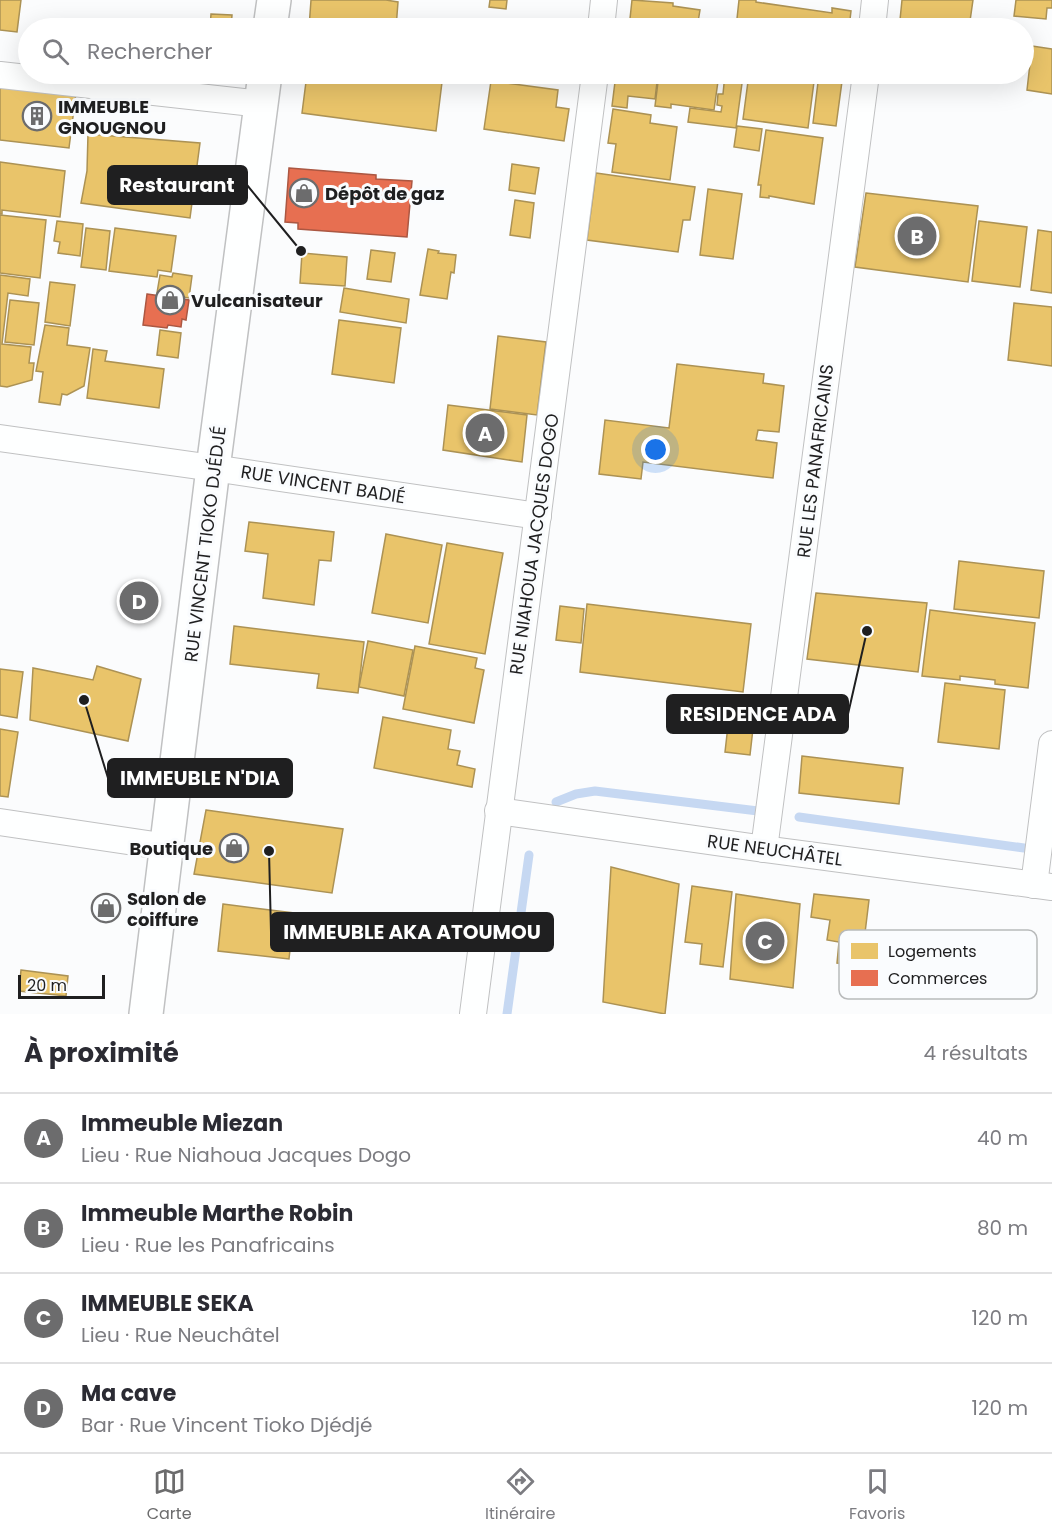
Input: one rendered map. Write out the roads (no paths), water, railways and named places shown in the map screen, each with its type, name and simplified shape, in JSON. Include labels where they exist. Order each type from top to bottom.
[{"type":"street","points":[[271,18],[274,0]]},
{"type":"street","points":[[602,18],[604,0]]},
{"type":"street","points":[[873,18],[875,0]]},
{"type":"street","points":[[0,75],[18,76]]},
{"type":"street","points":[[169,84],[263,89]]},
{"type":"street","name":"RUE NIAHOUA JACQUES DOGO","points":[[473,1014],[594,84]]},
{"type":"street","name":"RUE LES PANAFRICAINS","points":[[764,849],[865,84]]},
{"type":"street","name":"RUE VINCENT TIOKO DJÉDJÉ","points":[[146,1014],[213,468],[263,89]]},
{"type":"street","name":"RUE VINCENT BADIÉ","points":[[0,438],[538,516]]},
{"type":"street","points":[[1043,886],[1052,744]]},
{"type":"street","name":"RUE NEUCHÂTEL","points":[[498,811],[1043,886]]},
{"type":"street","points":[[0,822],[168,847]]},
{"type":"waterway","points":[[556,802],[576,794],[595,791],[758,811]]},
{"type":"waterway","points":[[799,817],[1024,848]]},
{"type":"waterway","points":[[507,1014],[529,855]]},
{"type":"place","name":"IMMEUBLE GNOUGNOU","points":[[37,116]]},
{"type":"place","name":"Dépôt de gaz","points":[[304,193]]},
{"type":"place","name":"Immeuble Marthe Robin","points":[[917,236]]},
{"type":"place","name":"Restaurant","points":[[301,251]]},
{"type":"place","name":"Vulcanisateur","points":[[170,300]]},
{"type":"place","name":"Immeuble Miezan","points":[[485,433]]},
{"type":"place","name":"Ma cave","points":[[139,601]]},
{"type":"place","name":"RESIDENCE ADA","points":[[867,631]]},
{"type":"place","name":"IMMEUBLE N'DIA","points":[[84,700]]},
{"type":"place","name":"Boutique","points":[[234,848]]},
{"type":"place","name":"IMMEUBLE AKA ATOUMOU","points":[[269,851]]},
{"type":"place","name":"Salon de coiffure","points":[[106,908]]},
{"type":"place","name":"IMMEUBLE SEKA","points":[[765,941]]}]
